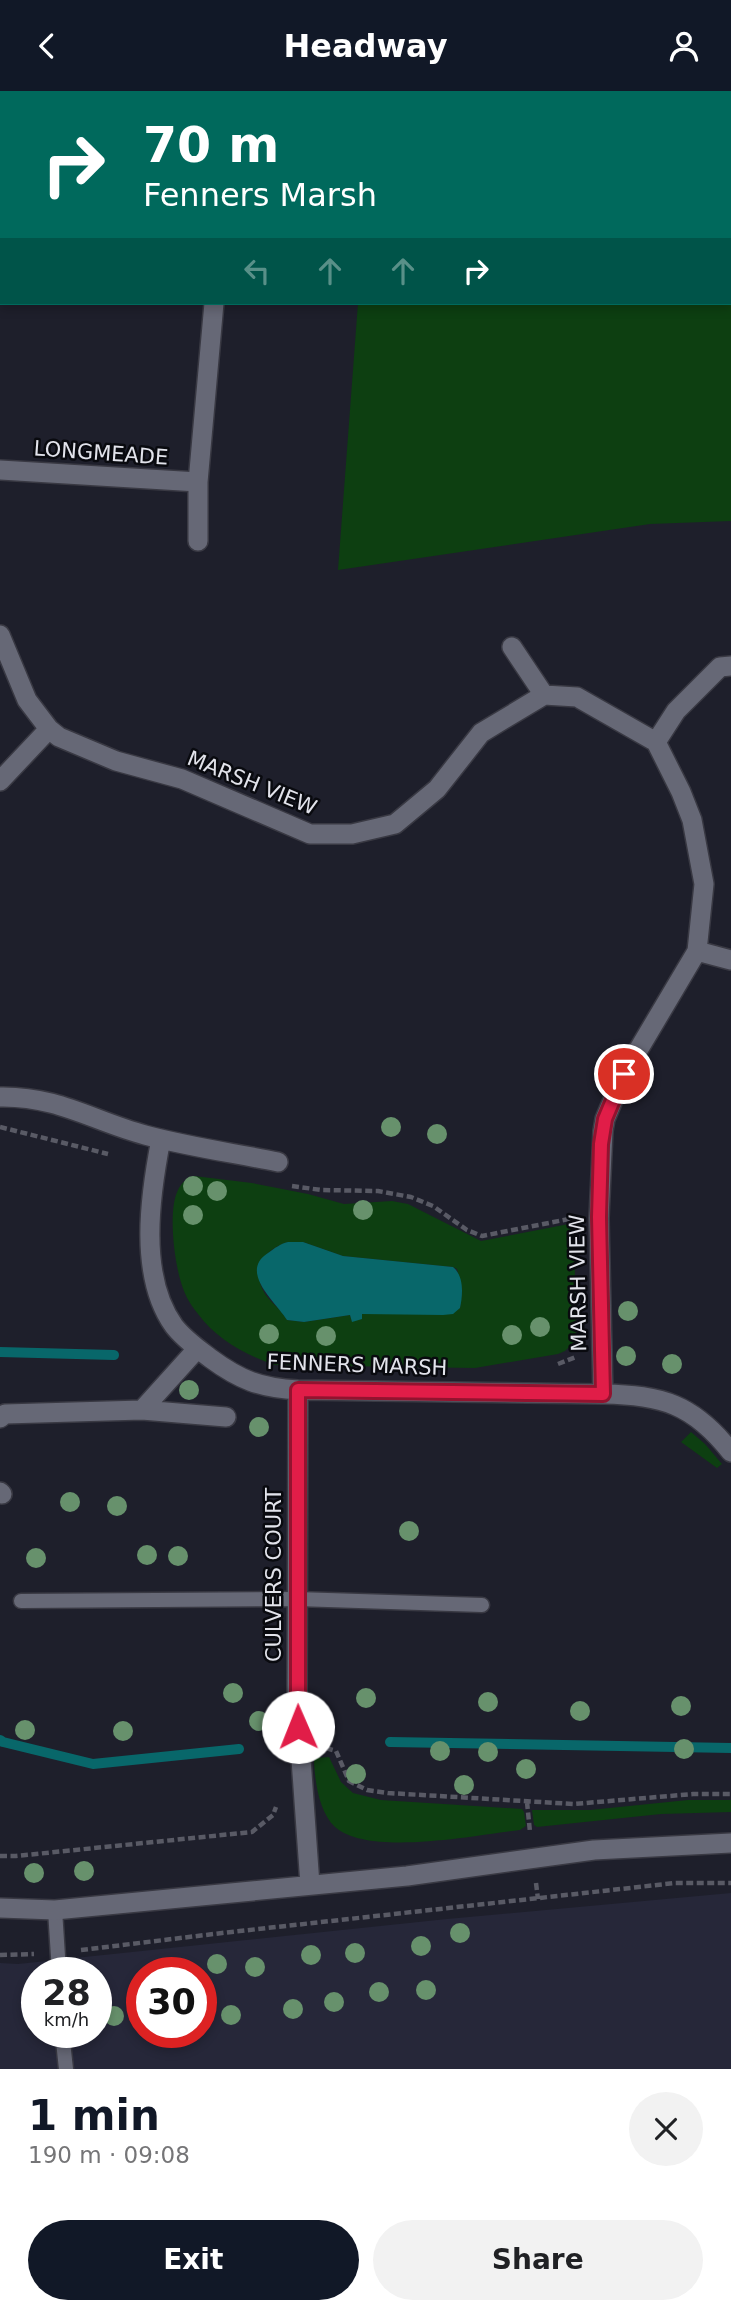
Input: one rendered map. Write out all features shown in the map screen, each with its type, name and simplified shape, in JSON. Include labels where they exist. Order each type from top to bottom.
[{"type":"street","points":[[198,541],[198,482],[214,305]]},
{"type":"street","name":"LONGMEADE","points":[[0,470],[198,482]]},
{"type":"street","name":"MARSH VIEW","points":[[0,635],[23,693],[49,729],[70,743],[116,761],[182,779],[310,834],[352,834],[395,824],[437,789],[481,733],[544,695]]},
{"type":"street","points":[[512,647],[544,695],[577,698],[656,742],[676,711],[720,667],[731,666]]},
{"type":"street","points":[[0,781],[49,729]]},
{"type":"street","name":"MARSH VIEW","points":[[603,1394],[599,1217],[601,1144],[605,1119],[624,1074],[697,951],[704,884],[692,820],[656,742]]},
{"type":"street","points":[[697,951],[731,960]]},
{"type":"street","points":[[0,1097],[54,1102],[144,1135],[278,1162]]},
{"type":"street","name":"FENNERS MARSH","points":[[161,1139],[150,1198],[150,1240],[154,1271],[163,1304],[170,1319],[197,1349],[244,1380],[267,1387],[298,1390],[649,1397],[676,1405],[703,1422],[731,1452]]},
{"type":"street","points":[[142,1410],[197,1349]]},
{"type":"street","name":"CULVERS COURT","points":[[298,1390],[299,1750],[310,1885]]},
{"type":"street","points":[[0,1417],[5,1413],[142,1410],[226,1417]]},
{"type":"street","points":[[0,1908],[55,1910],[407,1876],[594,1850],[731,1843]]},
{"type":"lane","points":[[22,1601],[297,1599],[482,1605]]},
{"type":"lane","points":[[55,1910],[58,1957]]},
{"type":"lane","points":[[64,2048],[66,2069]]},
{"type":"path","points":[[0,1127],[114,1156]]},
{"type":"path","points":[[283,1184],[321,1190],[378,1191],[411,1197],[433,1206],[467,1230],[482,1236],[578,1218],[579,1227]]},
{"type":"path","points":[[549,1366],[573,1359],[579,1351]]},
{"type":"path","points":[[299,1750],[332,1748],[349,1781],[367,1790],[388,1793],[573,1804],[693,1794],[731,1794]]},
{"type":"path","points":[[0,1856],[252,1832],[273,1815],[278,1797]]},
{"type":"path","points":[[0,1955],[58,1953],[675,1883],[731,1883]]},
{"type":"shaded area","points":[[358,305],[731,305],[731,521],[650,524],[338,570]]},
{"type":"shaded area","points":[[194,1176],[252,1183],[344,1204],[392,1201],[408,1204],[481,1241],[574,1223],[576,1340],[558,1354],[475,1368],[274,1365],[263,1361],[232,1345],[214,1331],[194,1309],[184,1291],[175,1255],[173,1212],[179,1187]],"holes":[[[288,1242],[303,1242],[343,1256],[453,1267],[457,1269],[462,1290],[460,1308],[450,1314],[361,1314],[352,1321],[350,1315],[304,1322],[287,1320],[265,1294],[259,1269],[266,1255],[272,1250]]]},
{"type":"shaded area","points":[[288,1242],[303,1242],[343,1256],[453,1267],[461,1280],[460,1308],[453,1314],[443,1315],[362,1314],[362,1319],[352,1322],[350,1315],[304,1322],[287,1320],[262,1287],[257,1269],[268,1253]]},
{"type":"shaded area","points":[[691,1432],[722,1464],[717,1468],[681,1442]]},
{"type":"shaded area","points":[[329,1757],[341,1782],[353,1793],[381,1800],[522,1809],[526,1826],[520,1830],[424,1842],[372,1841],[351,1836],[330,1821],[319,1796],[314,1761],[316,1758]]},
{"type":"shaded area","points":[[688,1800],[731,1800],[731,1812],[661,1814],[537,1827],[534,1825],[532,1810],[590,1810]]},
{"type":"shaded area","points":[[731,1893],[731,2069],[0,2069],[0,1963],[21,1964],[21,2048],[112,2048],[112,1957],[85,1957],[447,1919]]},
{"type":"waterway","points":[[0,1352],[114,1355]]},
{"type":"waterway","points":[[0,1740],[93,1764],[239,1749]]},
{"type":"waterway","points":[[390,1742],[731,1748]]},
{"type":"route","points":[[298,1727],[298,1390],[603,1394],[599,1217],[601,1144],[605,1119],[624,1074]]}]
